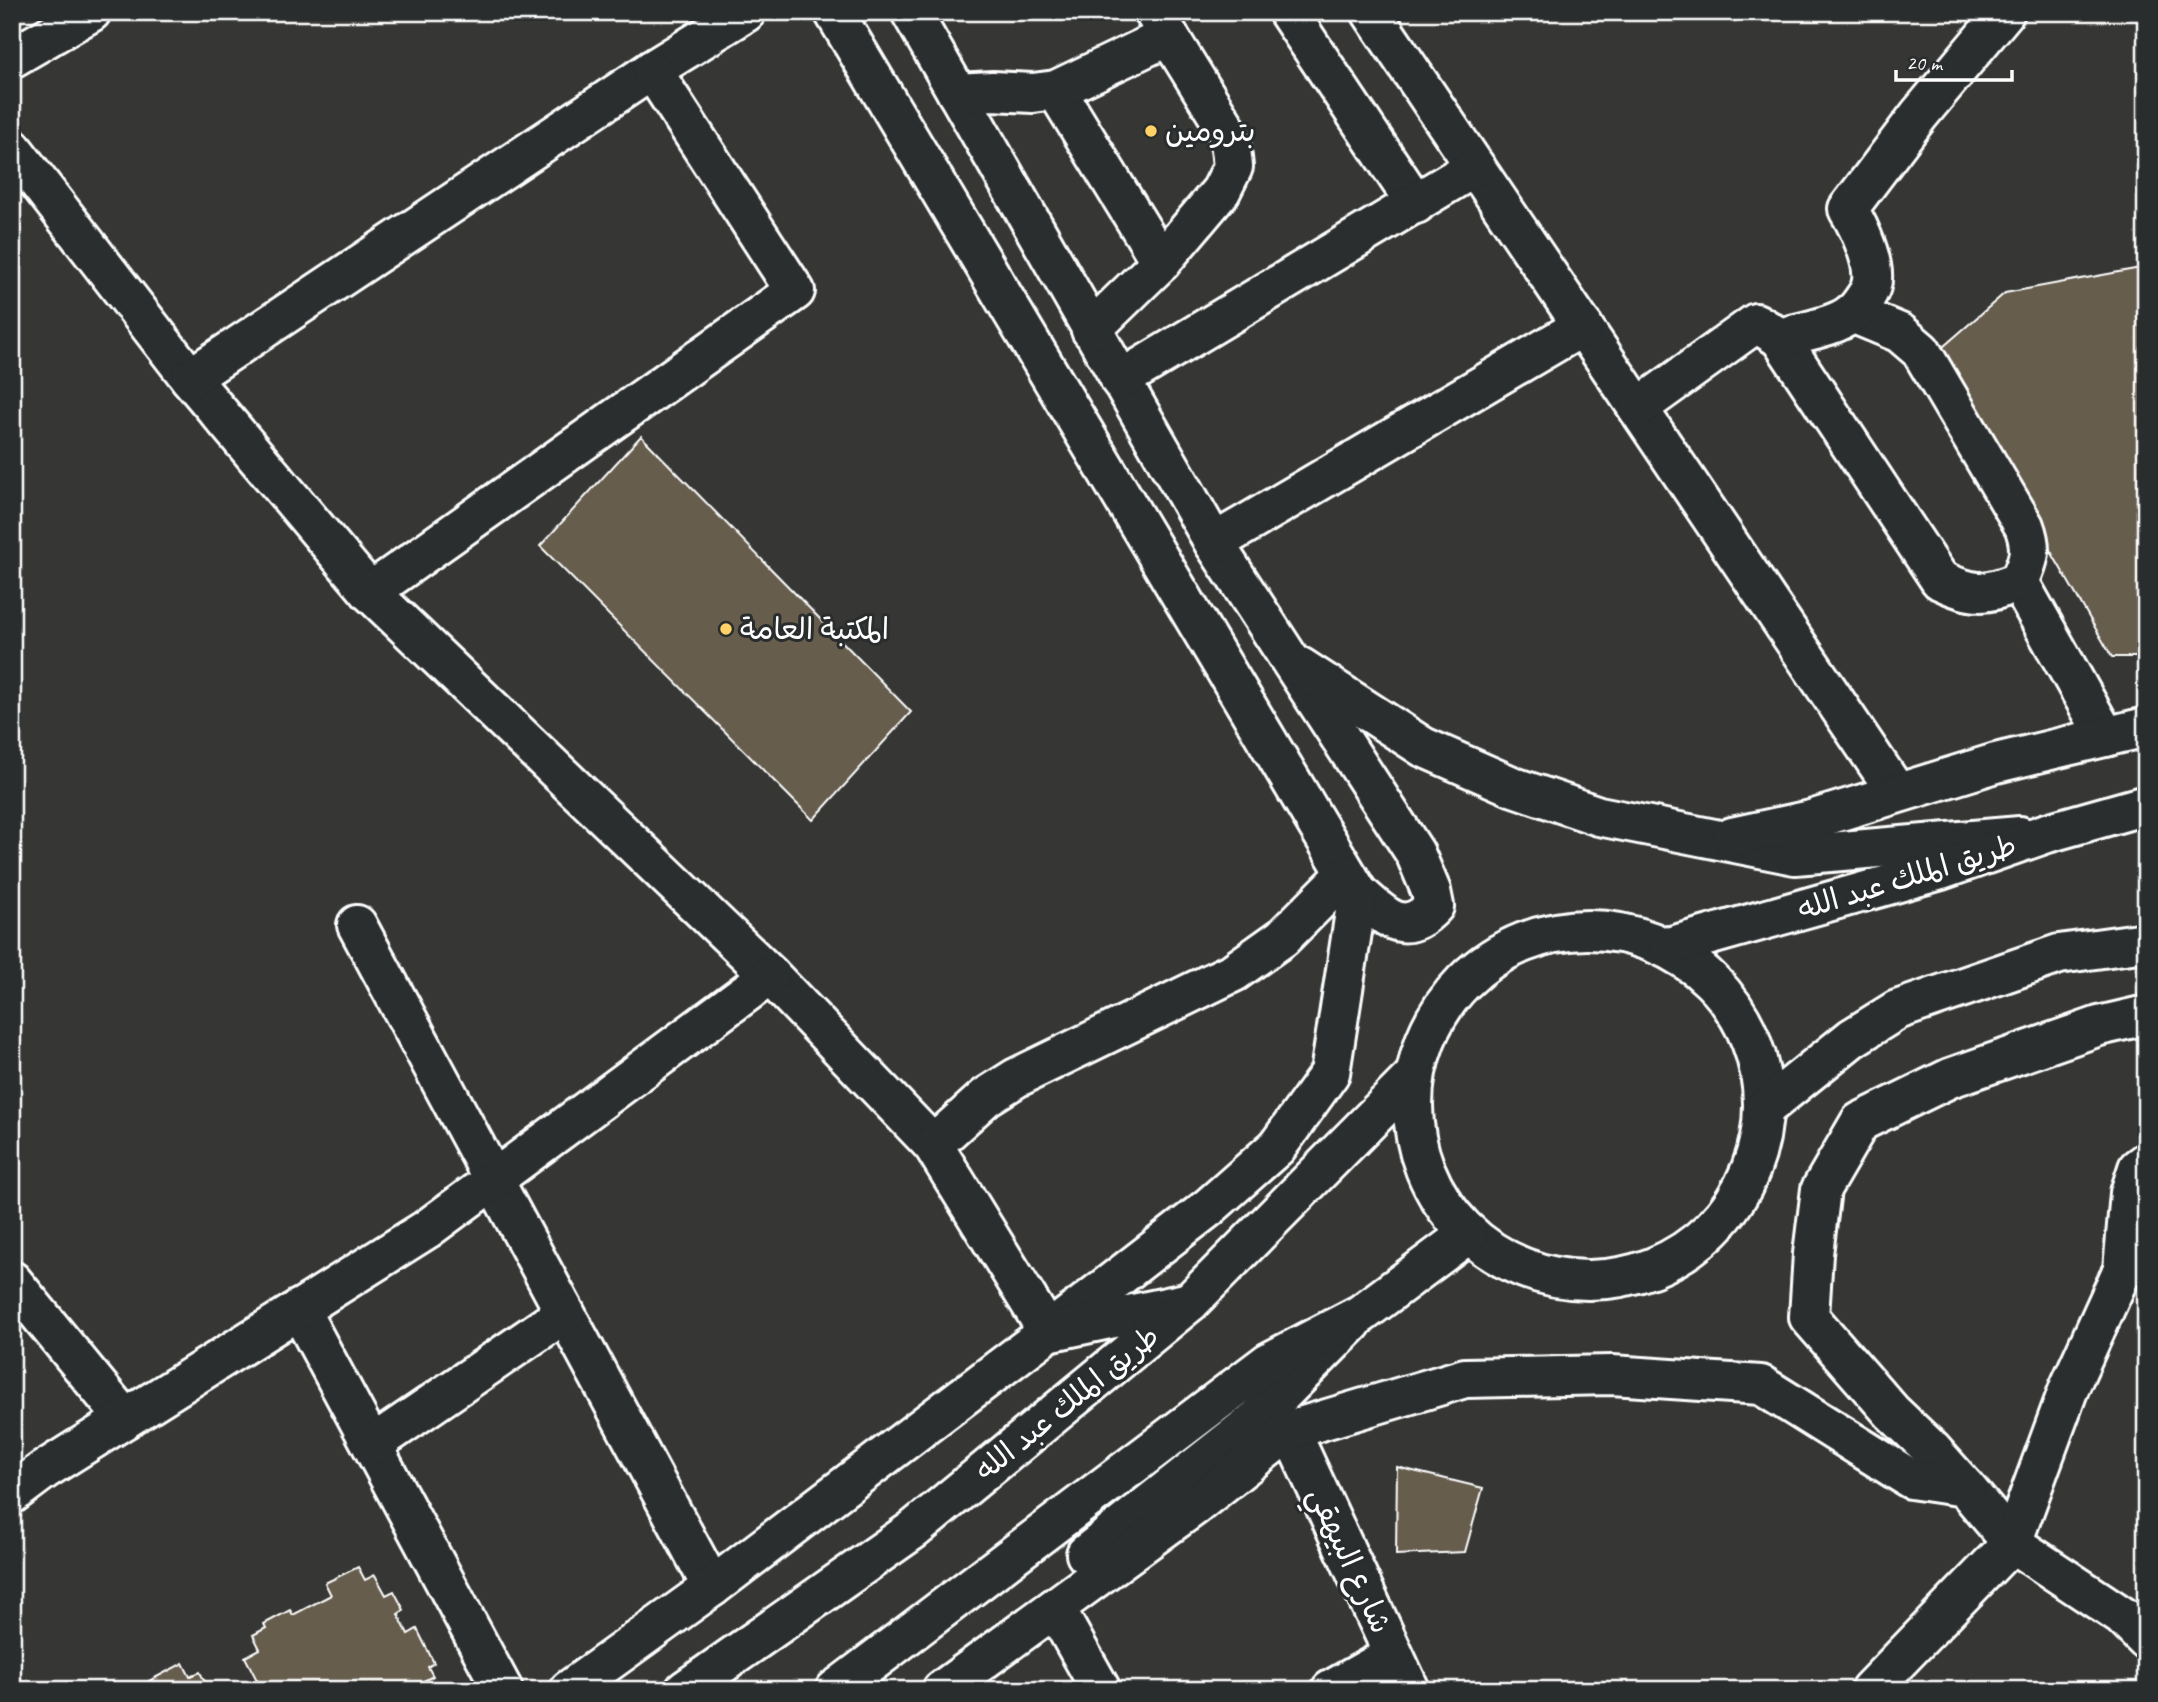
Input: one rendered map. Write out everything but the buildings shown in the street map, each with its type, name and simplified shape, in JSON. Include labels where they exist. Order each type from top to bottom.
[{"type":"street","points":[[12,58],[91,12]]},
{"type":"street","points":[[190,378],[652,70],[746,12]]},
{"type":"street","points":[[834,12],[1352,883],[1390,919],[1407,924],[1423,918],[1434,906],[1432,891],[1415,853],[1214,543],[911,12]]},
{"type":"street","points":[[1288,12],[1416,204]]},
{"type":"street","points":[[1371,12],[1897,793]]},
{"type":"street","points":[[1780,338],[1828,325],[1852,313],[1871,287],[1870,259],[1860,228],[1848,209],[1919,115],[2005,12]]},
{"type":"street","points":[[957,93],[1033,93],[1056,90],[1161,24],[1225,127],[1233,167],[1221,191],[1161,262],[1091,330]]},
{"type":"street","points":[[370,592],[795,291],[652,70]]},
{"type":"street","points":[[1056,90],[1161,262]]},
{"type":"street","points":[[12,148],[190,378],[370,592],[770,975],[933,1145],[1048,1332]]},
{"type":"street","points":[[1120,380],[1475,167]]},
{"type":"street","points":[[1637,408],[1756,323],[1780,338],[1940,580],[1963,591],[1990,593],[2019,582],[2028,563],[2031,544],[2024,526],[1921,351],[1900,333],[1852,313]]},
{"type":"street","points":[[1214,543],[1583,327]]},
{"type":"street","points":[[2019,582],[2106,737]]},
{"type":"street","points":[[1291,661],[1423,747],[1514,787],[1599,816],[1795,855],[2047,833]]},
{"type":"street","points":[[1717,840],[1811,820],[1996,763],[2146,727]]},
{"type":"street","name":"طريق الملك عبد الله","points":[[1668,947],[1941,870],[2047,833],[2146,805]]},
{"type":"street","points":[[933,1145],[986,1097],[1016,1078],[1234,972],[1352,883]]},
{"type":"street","points":[[569,1690],[712,1587],[1048,1332],[1208,1208],[1277,1147],[1330,1073],[1352,883]]},
{"type":"street","points":[[357,925],[712,1587]]},
{"type":"street","points":[[1561,930],[1615,930],[1668,947],[1708,975],[1739,1014],[1758,1059],[1765,1108],[1758,1153],[1741,1195],[1714,1230],[1678,1258],[1636,1275],[1592,1282],[1547,1277],[1505,1260],[1468,1234],[1441,1200],[1422,1161],[1413,1118],[1415,1075],[1432,1023],[1464,979],[1509,947],[1561,930]]},
{"type":"street","points":[[1765,1108],[1852,1038],[1897,1010],[2059,954],[2146,942]]},
{"type":"street","points":[[15,1486],[427,1229],[770,975]]},
{"type":"street","points":[[2146,1014],[2099,1026],[1950,1078],[1860,1122],[1821,1189],[1809,1317],[1892,1412],[1933,1451],[2012,1543],[2122,1616],[2146,1640]]},
{"type":"street","name":"طريق الملك عبد الله","points":[[685,1690],[912,1530],[1190,1302],[1415,1075]]},
{"type":"street","points":[[1870,1690],[2012,1543],[2069,1388],[2134,1276],[2130,1192],[2138,1168],[2146,1162]]},
{"type":"street","points":[[933,1690],[1028,1600],[1257,1419],[1361,1314],[1468,1234]]},
{"type":"street","points":[[12,1281],[125,1419]]},
{"type":"street","points":[[1048,1332],[1190,1302]]},
{"type":"street","points":[[299,1309],[503,1690]]},
{"type":"street","points":[[372,1446],[565,1312]]},
{"type":"street","points":[[835,1690],[1269,1362],[1361,1314]]},
{"type":"street","points":[[942,1690],[1193,1507],[1290,1430],[1465,1378],[1612,1375],[1761,1385],[1911,1479],[1965,1487]]},
{"type":"street","name":"شارع البيهقي","points":[[1290,1430],[1410,1690]]},
{"type":"street","points":[[1055,1608],[1101,1690]]},
{"type":"street","points":[[1331,1690],[1393,1655]]},
{"type":"place","name":"بترومين","points":[[1151,131]]},
{"type":"place","name":"المكتبة العامة","points":[[726,629]]}]
